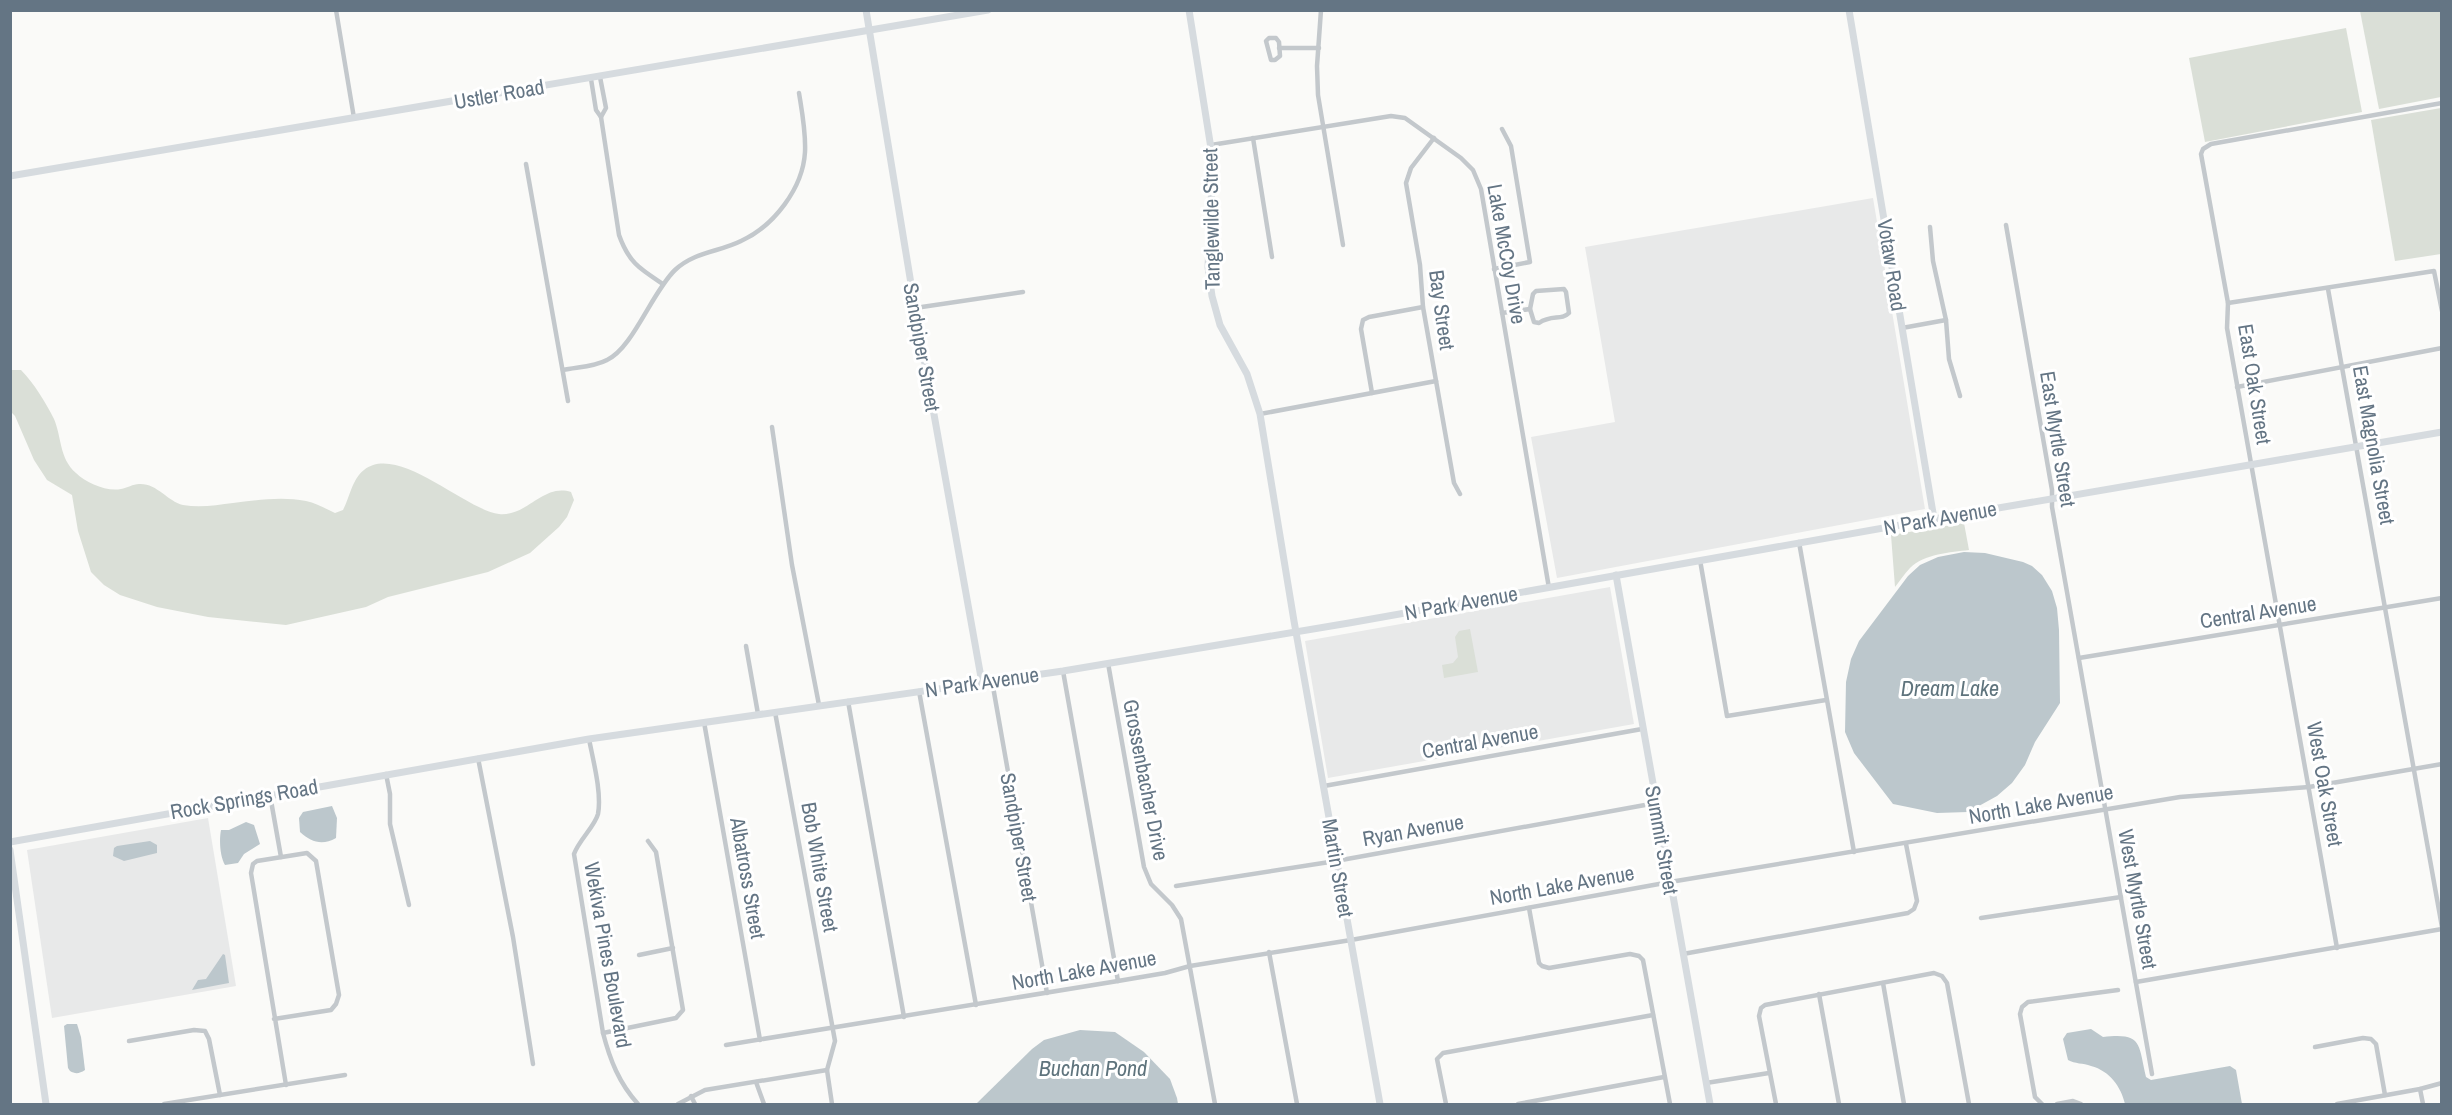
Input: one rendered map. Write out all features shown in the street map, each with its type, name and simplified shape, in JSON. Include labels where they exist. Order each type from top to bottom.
[{"type":"street","points":[[336,10],[354,118]]},
{"type":"street","name":"Sandpiper Street","points":[[866,10],[915,308],[981,683]]},
{"type":"street","name":"Ustler Road","points":[[10,176],[988,10]]},
{"type":"street","name":"Tanglewilde Street","points":[[1189,10],[1211,145],[1214,181],[1208,267],[1212,296],[1220,324],[1247,374],[1260,414],[1296,632]]},
{"type":"street","points":[[1321,10],[1317,76],[1322,126],[1343,245]]},
{"type":"street","name":"Votaw Road","points":[[1849,10],[1934,519]]},
{"type":"street","points":[[1269,38],[1276,38],[1279,48],[1278,59],[1271,60],[1266,41],[1269,38]]},
{"type":"street","points":[[1279,48],[1319,48]]},
{"type":"street","points":[[600,77],[606,108],[601,117]]},
{"type":"street","points":[[591,79],[596,110],[601,117],[619,235],[631,261],[663,284]]},
{"type":"street","points":[[562,370],[601,363],[616,354],[663,284],[676,269],[690,259],[743,241],[771,219],[782,207],[802,170],[805,152],[805,131],[799,93]]},
{"type":"street","points":[[594,99],[604,97]]},
{"type":"street","name":"East Oak Street","points":[[2280,625],[2227,328],[2228,303],[2201,159],[2203,149],[2211,144],[2442,103]]},
{"type":"street","name":"Lake McCoy Drive","points":[[1211,145],[1391,116],[1405,118],[1473,170],[1481,189],[1549,588]]},
{"type":"street","points":[[1494,269],[1530,262],[1511,146],[1502,129]]},
{"type":"street","points":[[1253,138],[1272,257]]},
{"type":"street","name":"Bay Street","points":[[1434,138],[1411,168],[1407,183],[1420,265],[1423,307],[1454,483],[1460,494]]},
{"type":"street","points":[[526,164],[568,401]]},
{"type":"street","name":"East Myrtle Street","points":[[2006,225],[2079,658]]},
{"type":"street","points":[[1930,227],[1933,261],[1946,320],[1949,359],[1960,396]]},
{"type":"street","points":[[2228,303],[2434,271],[2442,311]]},
{"type":"street","points":[[1561,289],[1566,292],[1569,312],[1562,318],[1549,316],[1536,323],[1530,309],[1533,294],[1536,291],[1561,289]]},
{"type":"street","name":"East Magnolia Street","points":[[2328,289],[2442,928]]},
{"type":"street","points":[[915,308],[1023,292]]},
{"type":"street","points":[[1372,393],[1361,329],[1363,321],[1369,317],[1423,307]]},
{"type":"street","points":[[1502,313],[1530,309]]},
{"type":"street","points":[[1902,328],[1946,320]]},
{"type":"street","points":[[2237,387],[2442,348]]},
{"type":"street","points":[[1260,414],[1436,381]]},
{"type":"street","points":[[772,427],[792,565],[819,705]]},
{"type":"street","name":"N Park Avenue","points":[[478,758],[704,722],[981,683],[1296,632],[2442,432]]},
{"type":"street","points":[[1799,543],[1854,852]]},
{"type":"street","points":[[1700,560],[1727,716],[1826,700]]},
{"type":"street","name":"Summit Street","points":[[1616,575],[1710,1104]]},
{"type":"street","name":"Central Avenue","points":[[2079,658],[2442,598]]},
{"type":"street","name":"West Oak Street","points":[[2280,625],[2337,948]]},
{"type":"street","name":"Martin Street","points":[[1296,632],[1380,1104]]},
{"type":"street","points":[[746,646],[758,714]]},
{"type":"street","name":"West Myrtle Street","points":[[2079,658],[2152,1074]]},
{"type":"street","name":"Grossenbacher Drive","points":[[1108,663],[1144,867],[1151,884],[1172,905],[1180,919],[1215,1104]]},
{"type":"street","points":[[1063,670],[1118,981]]},
{"type":"street","name":"Sandpiper Street","points":[[992,681],[1047,993]]},
{"type":"street","points":[[919,692],[976,1005]]},
{"type":"street","points":[[848,701],[904,1017]]},
{"type":"street","name":"Bob White Street","points":[[775,712],[835,1041],[827,1070]]},
{"type":"street","name":"Albatross Street","points":[[704,722],[760,1040]]},
{"type":"street","name":"Central Avenue","points":[[1324,786],[1642,729]]},
{"type":"street","name":"Wekiva Pines Boulevard","points":[[590,739],[598,795],[598,815],[577,845],[574,854],[609,1059],[621,1083],[638,1104]]},
{"type":"street","points":[[478,758],[513,937],[533,1064]]},
{"type":"street","name":"Rock Springs Road","points":[[10,842],[478,758]]},
{"type":"street","name":"North Lake Avenue","points":[[726,1045],[1165,973],[1190,966],[1351,940],[1670,882],[2180,797],[2309,788],[2442,764]]},
{"type":"street","points":[[386,774],[390,794],[390,824],[410,905]]},
{"type":"street","points":[[270,794],[281,857]]},
{"type":"street","name":"Ryan Avenue","points":[[1176,886],[1336,861],[1656,802]]},
{"type":"street","points":[[603,1032],[676,1018],[682,1010],[656,852],[648,841]]},
{"type":"street","points":[[1683,954],[1908,913],[1914,909],[1917,901],[1906,844]]},
{"type":"street","points":[[10,850],[46,1104]]},
{"type":"street","points":[[274,1018],[331,1010],[339,995],[316,861],[307,854],[257,861],[253,864],[250,873],[274,1018],[286,1085]]},
{"type":"street","points":[[1981,918],[2121,897]]},
{"type":"street","points":[[1529,908],[1539,963],[1542,966],[1549,968],[1627,955],[1639,956],[1645,966],[1670,1104]]},
{"type":"street","points":[[2136,982],[2442,928]]},
{"type":"street","points":[[639,955],[673,948]]},
{"type":"street","points":[[1269,952],[1297,1104]]},
{"type":"street","points":[[1776,1104],[1759,1016],[1761,1008],[1765,1005],[1819,994],[1934,973],[1942,976],[1947,983],[1969,1104]]},
{"type":"street","points":[[1883,983],[1904,1104]]},
{"type":"street","points":[[2042,1104],[2035,1097],[2020,1014],[2022,1007],[2028,1002],[2118,990]]},
{"type":"street","points":[[1819,994],[1839,1104]]},
{"type":"street","points":[[1446,1104],[1437,1059],[1443,1053],[1653,1015]]},
{"type":"street","points":[[129,1041],[194,1030],[205,1031],[209,1039],[220,1095]]},
{"type":"street","points":[[2315,1047],[2363,1038],[2371,1039],[2376,1044],[2385,1095]]},
{"type":"street","points":[[678,1104],[705,1090],[827,1070],[832,1104]]},
{"type":"street","points":[[1707,1083],[1769,1072]]},
{"type":"street","points":[[164,1104],[345,1075]]},
{"type":"street","points":[[1518,1104],[1664,1077]]},
{"type":"street","points":[[756,1082],[764,1104]]},
{"type":"street","points":[[2337,1104],[2442,1083]]},
{"type":"street","points":[[2420,1089],[2423,1104]]},
{"type":"street","points":[[691,1096],[695,1104]]},
{"type":"street","points":[[2057,1104],[2073,1101],[2081,1104]]},
{"type":"shaded area","points":[[2360,11],[2441,11],[2441,97],[2379,109]]},
{"type":"shaded area","points":[[2346,28],[2362,112],[2205,142],[2189,58]]},
{"type":"shaded area","points":[[2441,108],[2441,254],[2395,261],[2371,120]]},
{"type":"shaded area","points":[[1873,198],[1925,509],[1557,578],[1531,437],[1615,422],[1585,247]]},
{"type":"shaded area","points":[[11,370],[21,370],[43,400],[57,426],[64,454],[71,467],[85,480],[103,488],[115,490],[145,484],[157,489],[177,503],[189,506],[288,499],[313,503],[335,513],[343,510],[360,474],[378,464],[395,465],[413,471],[468,502],[499,514],[518,511],[543,496],[561,490],[571,492],[574,500],[567,517],[559,527],[530,553],[488,572],[388,597],[366,607],[286,625],[208,617],[157,607],[120,595],[104,585],[91,572],[78,531],[72,495],[47,480],[34,460],[15,416],[11,412]]},
{"type":"shaded area","points":[[1964,523],[1969,550],[1938,554],[1916,563],[1895,587],[1891,535]]},
{"type":"shaded area","points":[[1610,587],[1634,724],[1328,778],[1305,641]]},
{"type":"shaded area","points":[[1470,629],[1478,672],[1444,678],[1442,665],[1453,663],[1458,657],[1455,637],[1459,631]]},
{"type":"shaded area","points":[[208,818],[236,986],[52,1018],[27,850]]},
{"type":"water","name":"Dream Lake","points":[[1964,552],[1985,553],[2023,562],[2042,575],[2052,591],[2057,608],[2060,703],[2035,742],[2025,765],[2012,783],[1997,796],[1968,812],[1937,813],[1893,804],[1854,753],[1845,732],[1846,682],[1851,659],[1859,641],[1908,576],[1920,565],[1938,557]]},
{"type":"water","points":[[332,806],[337,818],[336,838],[326,842],[317,842],[300,832],[299,818],[303,812]]},
{"type":"water","points":[[246,822],[254,825],[260,844],[244,854],[238,863],[225,865],[220,848],[221,830],[229,830]]},
{"type":"water","points":[[150,841],[157,845],[157,853],[124,861],[113,856],[114,848],[117,846]]},
{"type":"water","points":[[223,954],[229,983],[192,990],[198,980],[206,979]]},
{"type":"water","points":[[77,1024],[81,1037],[85,1070],[79,1073],[72,1072],[68,1068],[64,1026]]},
{"type":"water","points":[[2091,1029],[2103,1037],[2125,1037],[2136,1042],[2146,1077],[2151,1080],[2230,1066],[2236,1070],[2242,1104],[2125,1104],[2114,1080],[2104,1072],[2098,1068],[2068,1060],[2063,1039],[2067,1033]]},
{"type":"water","name":"Buchan Pond","points":[[1080,1030],[1115,1032],[1144,1052],[1170,1079],[1178,1104],[976,1104],[1044,1040]]}]
